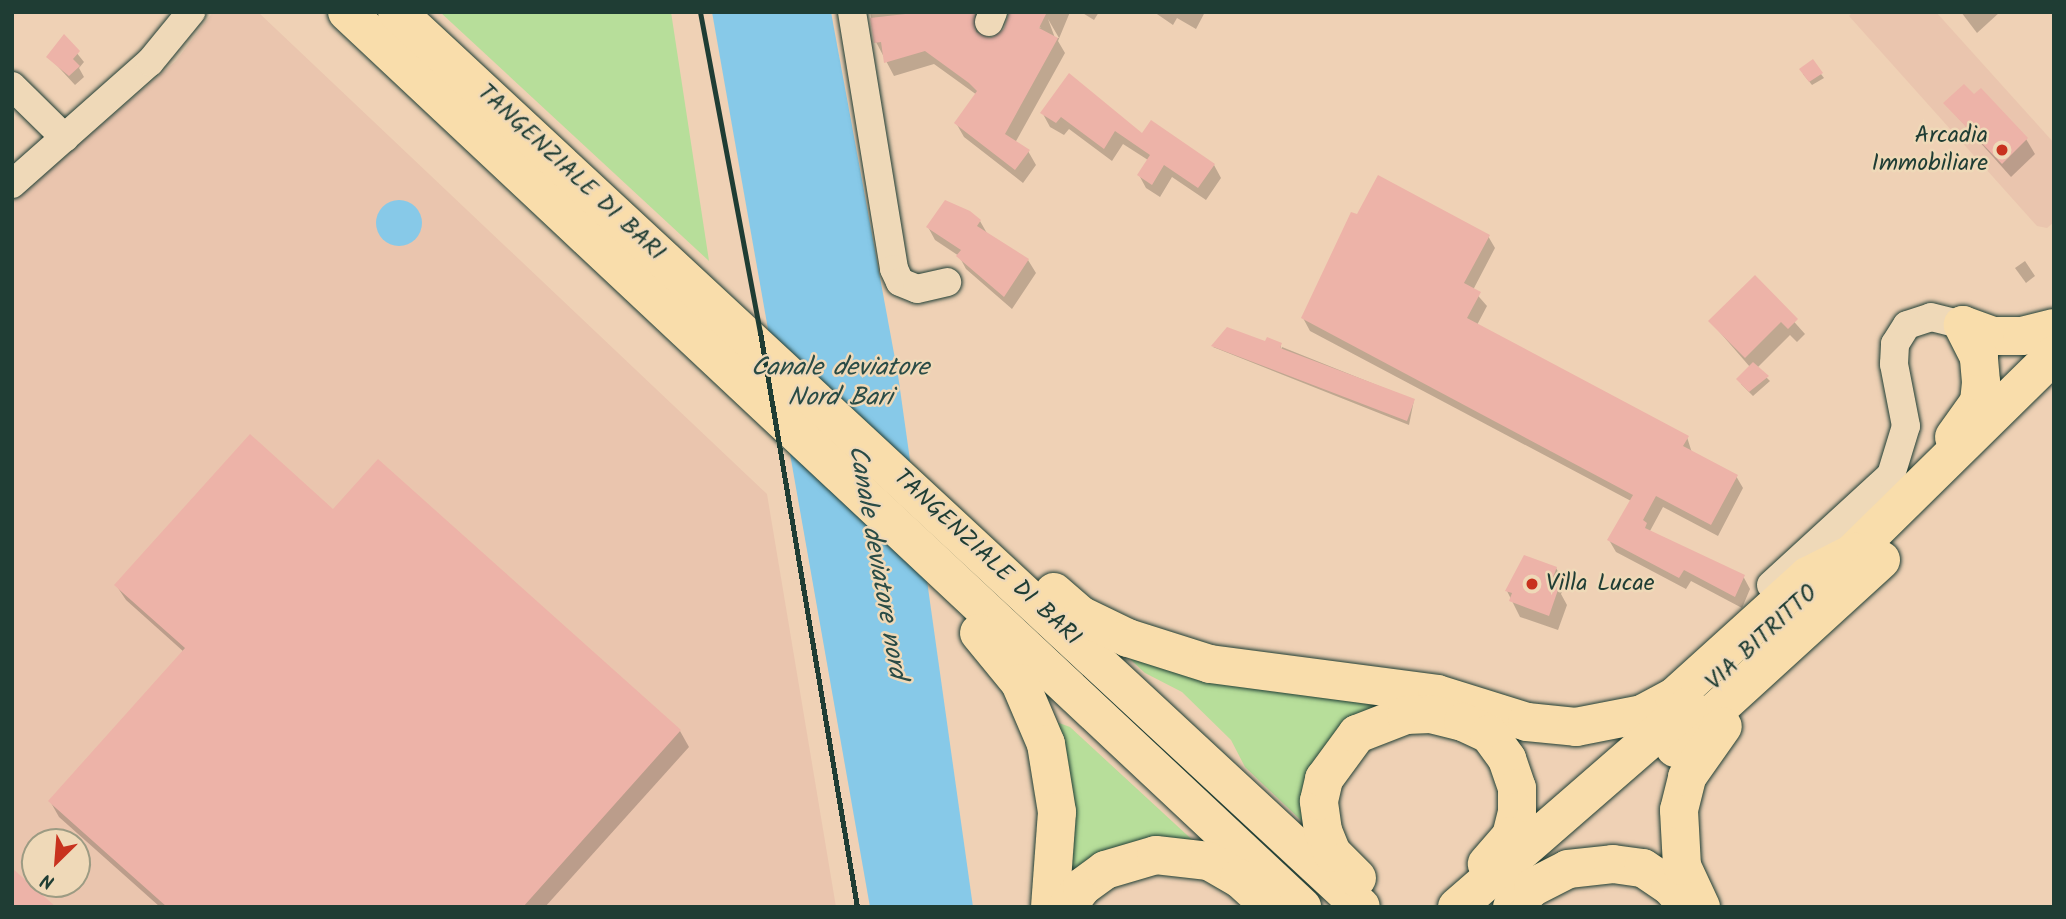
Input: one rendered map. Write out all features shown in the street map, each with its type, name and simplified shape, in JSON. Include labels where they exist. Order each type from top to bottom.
[{"type":"highway","name":"TANGENZIALE DI BARI","points":[[347,12],[816,452],[857,519],[939,581],[1302,907]]},
{"type":"highway","name":"TANGENZIALE DI BARI","points":[[397,12],[1361,907]]},
{"type":"highway","points":[[1964,325],[1994,336],[2022,336],[2054,328]]},
{"type":"highway","points":[[1701,907],[1682,866],[1679,810],[1687,777],[1724,724],[1841,619],[1979,402],[1979,357],[1964,325]]},
{"type":"highway","name":"VIA BITRITTO","points":[[1457,907],[1689,705],[1855,552],[1896,530],[2054,355]]},
{"type":"highway","name":"VIA BITRITTO","points":[[1490,907],[1619,798],[1896,530],[2054,388]]},
{"type":"highway","points":[[949,523],[1015,557],[1082,616],[1168,652],[1275,675],[1437,694],[1528,722],[1576,727],[1642,715],[1674,697],[1808,576],[1855,552]]},
{"type":"highway","points":[[939,581],[1020,683],[1046,744],[1057,812],[1050,907]]},
{"type":"highway","points":[[1385,907],[1332,853],[1323,831],[1319,800],[1324,779],[1357,734],[1406,715],[1431,714],[1489,734],[1507,759],[1517,788],[1511,836],[1497,855],[1441,907]]},
{"type":"highway","points":[[1067,907],[1082,887],[1105,870],[1156,855],[1209,861],[1239,878],[1271,907]]},
{"type":"highway","points":[[1512,907],[1533,887],[1568,869],[1613,864],[1643,868],[1670,886],[1688,907]]},
{"type":"street","points":[[12,184],[150,62],[191,12]]},
{"type":"street","points":[[852,12],[894,269],[900,282],[917,289],[947,282]]},
{"type":"street","points":[[12,86],[65,138]]},
{"type":"street","name":"VIA BITRITTO","points":[[1694,654],[1891,475],[1906,426],[1894,364],[1895,344],[1907,325],[1931,317],[1964,325]]},
{"type":"shaded area","points":[[213,12],[258,12],[767,494],[836,907],[12,907],[12,202],[176,61]]},
{"type":"shaded area","points":[[1853,12],[1936,12],[2054,143],[2054,222],[2047,228],[2037,226],[1849,16]]},
{"type":"green space","points":[[440,12],[671,12],[709,261]]},
{"type":"green space","points":[[1115,645],[1394,707],[1306,825],[1245,767],[1231,740],[1182,692],[1145,673]]},
{"type":"green space","points":[[1059,723],[1070,727],[1200,847],[1071,878],[1055,726]]},
{"type":"water","name":"Canale deviatore Nord Bari","points":[[712,12],[831,12],[898,375],[973,907],[870,907]]},
{"type":"water","points":[[399,200],[415,207],[422,223],[415,239],[399,246],[383,239],[376,223],[383,207]]},
{"type":"building","points":[[923,12],[975,12],[976,32],[991,38],[1004,29],[1009,12],[1047,12],[1039,28],[1058,38],[1005,134],[1030,150],[1015,170],[954,123],[977,91],[969,83],[925,51],[884,63],[881,42],[874,43],[870,18]]},
{"type":"building","points":[[64,34],[80,51],[73,59],[80,66],[69,76],[46,57]]},
{"type":"building","points":[[1813,59],[1823,73],[1809,82],[1799,69]]},
{"type":"building","points":[[1069,73],[1142,133],[1151,120],[1215,164],[1198,188],[1164,165],[1152,185],[1137,175],[1150,155],[1115,131],[1104,149],[1061,117],[1056,123],[1040,113]]},
{"type":"building","points":[[1964,84],[1974,94],[1981,88],[2028,138],[2002,164],[1943,103]]},
{"type":"building","points":[[1378,175],[1490,235],[1464,283],[1481,292],[1467,318],[1689,436],[1683,446],[1738,475],[1711,525],[1656,496],[1643,520],[1647,523],[1645,528],[1745,575],[1735,597],[1684,570],[1679,578],[1607,540],[1633,495],[1301,318],[1351,212],[1357,214]]},
{"type":"building","points":[[945,200],[970,211],[981,220],[977,226],[1029,259],[1004,297],[956,256],[961,250],[926,227]]},
{"type":"building","points":[[1755,275],[1798,319],[1788,329],[1781,322],[1745,358],[1708,321]]},
{"type":"building","points":[[1227,327],[1265,341],[1267,337],[1282,343],[1280,348],[1415,399],[1407,421],[1211,346]]},
{"type":"building","points":[[1753,362],[1769,376],[1749,392],[1736,379]]},
{"type":"building","points":[[250,434],[333,509],[378,459],[681,730],[523,907],[167,907],[91,839],[91,828],[78,828],[48,801],[185,648],[114,585]]},
{"type":"building","name":"Villa Lucae","points":[[1524,555],[1557,567],[1553,577],[1559,587],[1549,616],[1509,601],[1512,593],[1505,591]]},
{"type":"building","points":[[12,868],[21,876],[21,898],[46,898],[56,907],[12,907]]},
{"type":"railway","points":[[700,12],[760,332],[857,907]]},
{"type":"place","name":"Arcadia Immobiliare","points":[[2002,150]]},
{"type":"place","name":"Villa Lucae","points":[[1532,584]]},
{"type":"water label","name":"Canale deviatore nord","points":[[876,562]]}]
